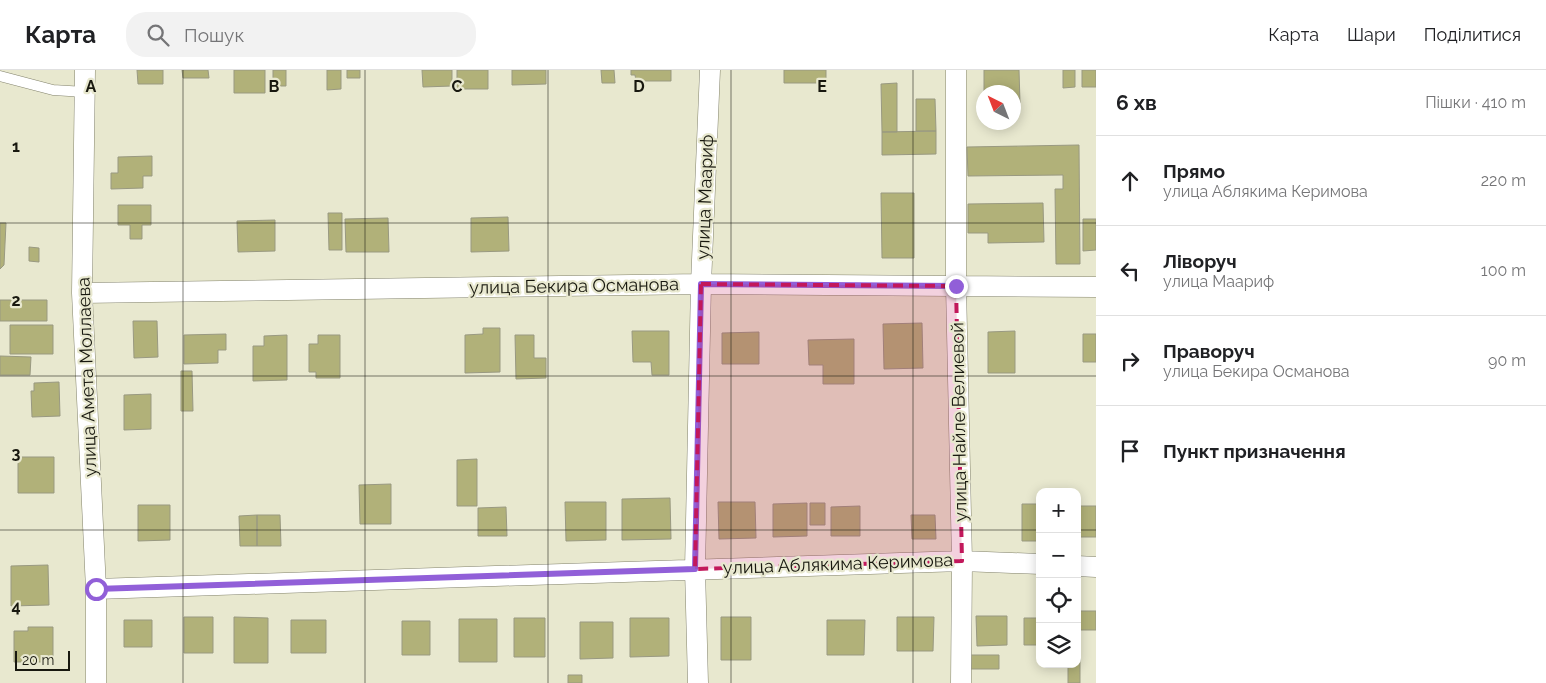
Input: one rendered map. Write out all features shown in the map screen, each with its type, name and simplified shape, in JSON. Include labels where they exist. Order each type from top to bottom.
[{"type":"street","name":"улица Амета Моллаева","points":[[85,70],[82,293],[96,589],[96,683]]},
{"type":"street","name":"улица Маариф","points":[[698,683],[695,569],[701,284],[710,70]]},
{"type":"street","name":"улица Найле Велиевой","points":[[956,70],[956,286],[962,561],[961,683]]},
{"type":"street","name":"улица Бекира Османова","points":[[82,293],[701,284],[1096,287]]},
{"type":"street","name":"улица Аблякима Керимова","points":[[96,589],[962,561],[1036,564]]},
{"type":"street","points":[[1081,566],[1096,567]]},
{"type":"lane","points":[[0,76],[53,90],[85,92]]},
{"type":"highlighted area","points":[[701,284],[956,286],[962,561],[695,569]]},
{"type":"building","points":[[137,70],[163,70],[163,84],[138,84]]},
{"type":"building","points":[[182,70],[208,70],[209,78],[183,78]]},
{"type":"building","points":[[234,70],[265,70],[265,93],[234,93]]},
{"type":"building","points":[[273,70],[286,70],[286,86],[273,86]]},
{"type":"building","points":[[327,70],[341,70],[341,89],[327,90]]},
{"type":"building","points":[[347,70],[360,70],[360,78],[347,78]]},
{"type":"building","points":[[422,70],[452,70],[452,86],[423,87]]},
{"type":"building","points":[[457,70],[488,70],[488,89],[457,89]]},
{"type":"building","points":[[512,70],[546,70],[546,84],[512,85]]},
{"type":"building","points":[[601,70],[614,70],[615,83],[602,83]]},
{"type":"building","points":[[631,70],[671,70],[671,81],[636,81],[635,75],[631,75]]},
{"type":"building","points":[[784,70],[826,70],[826,83],[784,83]]},
{"type":"building","points":[[984,70],[1019,70],[1019,85],[984,85]]},
{"type":"building","points":[[1063,70],[1075,70],[1075,87],[1063,88]]},
{"type":"building","points":[[1082,70],[1096,70],[1096,87],[1082,87]]},
{"type":"building","points":[[897,83],[897,132],[882,132],[881,84]]},
{"type":"building","points":[[916,99],[935,99],[936,131],[916,131]]},
{"type":"building","points":[[936,131],[936,154],[882,155],[882,132]]},
{"type":"building","points":[[1079,145],[1080,264],[1056,264],[1055,189],[1063,189],[1063,175],[968,176],[967,147]]},
{"type":"building","points":[[152,156],[152,176],[143,176],[143,188],[111,189],[111,173],[118,173],[118,157]]},
{"type":"building","points":[[881,193],[914,193],[914,258],[882,258]]},
{"type":"building","points":[[1043,203],[1044,242],[988,243],[988,233],[968,233],[968,204]]},
{"type":"building","points":[[118,205],[151,205],[151,225],[142,225],[142,239],[130,239],[130,225],[118,225]]},
{"type":"building","points":[[328,213],[342,213],[342,250],[329,250]]},
{"type":"building","points":[[508,217],[509,251],[471,252],[471,218]]},
{"type":"building","points":[[388,218],[389,252],[346,252],[345,219]]},
{"type":"building","points":[[1083,219],[1096,219],[1096,250],[1083,251]]},
{"type":"building","points":[[275,220],[275,251],[238,252],[237,221]]},
{"type":"building","points":[[0,223],[6,223],[4,265],[0,269]]},
{"type":"building","points":[[29,247],[39,248],[39,262],[29,261]]},
{"type":"building","points":[[0,300],[47,300],[47,321],[0,321]]},
{"type":"building","points":[[133,321],[157,321],[158,357],[134,358]]},
{"type":"building","points":[[922,323],[923,368],[884,369],[883,324]]},
{"type":"building","points":[[10,325],[53,325],[53,354],[10,354]]},
{"type":"building","points":[[483,328],[500,328],[500,372],[465,373],[465,335],[483,334]]},
{"type":"building","points":[[632,331],[669,331],[669,375],[652,375],[651,362],[633,362]]},
{"type":"building","points":[[1015,331],[1015,373],[988,373],[988,332]]},
{"type":"building","points":[[759,332],[759,364],[722,364],[722,333]]},
{"type":"building","points":[[226,334],[226,350],[218,350],[218,363],[184,364],[184,335]]},
{"type":"building","points":[[1083,334],[1096,334],[1096,362],[1083,362]]},
{"type":"building","points":[[287,335],[287,380],[253,381],[253,346],[264,346],[264,336]]},
{"type":"building","points":[[318,335],[340,335],[340,378],[316,378],[316,372],[309,372],[309,344],[318,344]]},
{"type":"building","points":[[515,335],[534,335],[534,358],[546,358],[546,378],[516,379]]},
{"type":"building","points":[[854,339],[854,384],[823,384],[823,365],[809,365],[808,340]]},
{"type":"building","points":[[0,356],[31,357],[30,375],[0,375]]},
{"type":"building","points":[[181,371],[192,371],[193,411],[181,411]]},
{"type":"building","points":[[59,382],[60,416],[32,417],[31,391],[34,391],[34,383]]},
{"type":"building","points":[[151,394],[151,429],[124,430],[124,395]]},
{"type":"building","points":[[18,457],[54,457],[54,493],[18,493]]},
{"type":"building","points":[[477,459],[477,506],[457,506],[457,460]]},
{"type":"building","points":[[391,484],[391,524],[360,524],[359,485]]},
{"type":"building","points":[[670,498],[671,539],[622,540],[622,499]]},
{"type":"building","points":[[565,502],[606,502],[606,540],[566,541]]},
{"type":"building","points":[[718,502],[755,502],[756,538],[719,539]]},
{"type":"building","points":[[807,503],[807,536],[773,537],[773,504]]},
{"type":"building","points":[[810,503],[825,503],[825,525],[810,525]]},
{"type":"building","points":[[1022,504],[1036,504],[1036,541],[1022,541]]},
{"type":"building","points":[[138,505],[170,505],[170,540],[138,541]]},
{"type":"building","points":[[860,506],[860,536],[831,536],[831,507]]},
{"type":"building","points":[[1081,506],[1096,506],[1096,537],[1081,537]]},
{"type":"building","points":[[506,507],[507,536],[478,536],[478,508]]},
{"type":"building","points":[[257,515],[257,546],[240,546],[239,516]]},
{"type":"building","points":[[257,515],[280,515],[281,546],[257,546]]},
{"type":"building","points":[[911,515],[935,515],[936,539],[912,539]]},
{"type":"building","points":[[48,565],[49,605],[11,606],[11,566]]},
{"type":"building","points":[[1081,611],[1096,611],[1096,630],[1081,630]]},
{"type":"building","points":[[976,616],[1007,616],[1007,645],[977,646]]},
{"type":"building","points":[[184,617],[213,617],[213,653],[184,653]]},
{"type":"building","points":[[234,617],[268,618],[268,663],[234,663]]},
{"type":"building","points":[[721,617],[751,617],[751,660],[721,660]]},
{"type":"building","points":[[897,617],[934,617],[933,651],[897,651]]},
{"type":"building","points":[[514,618],[545,618],[545,657],[514,657]]},
{"type":"building","points":[[630,618],[669,618],[669,656],[630,657]]},
{"type":"building","points":[[1024,618],[1036,618],[1036,645],[1024,645]]},
{"type":"building","points":[[459,619],[497,619],[497,662],[459,662]]},
{"type":"building","points":[[124,620],[152,620],[152,647],[124,647]]},
{"type":"building","points":[[291,620],[326,620],[326,653],[291,653]]},
{"type":"building","points":[[827,620],[865,620],[864,655],[827,655]]},
{"type":"building","points":[[402,621],[430,621],[430,655],[402,655]]},
{"type":"building","points":[[580,622],[613,622],[613,658],[580,659]]},
{"type":"building","points":[[28,627],[53,627],[53,662],[14,662],[14,631],[28,631]]},
{"type":"building","points":[[971,655],[999,655],[999,669],[971,669]]},
{"type":"building","points":[[1068,668],[1080,668],[1080,683],[1068,683]]},
{"type":"building","points":[[568,675],[582,675],[582,683],[568,683]]},
{"type":"route","points":[[96,589],[695,569],[701,284],[956,286]]}]
